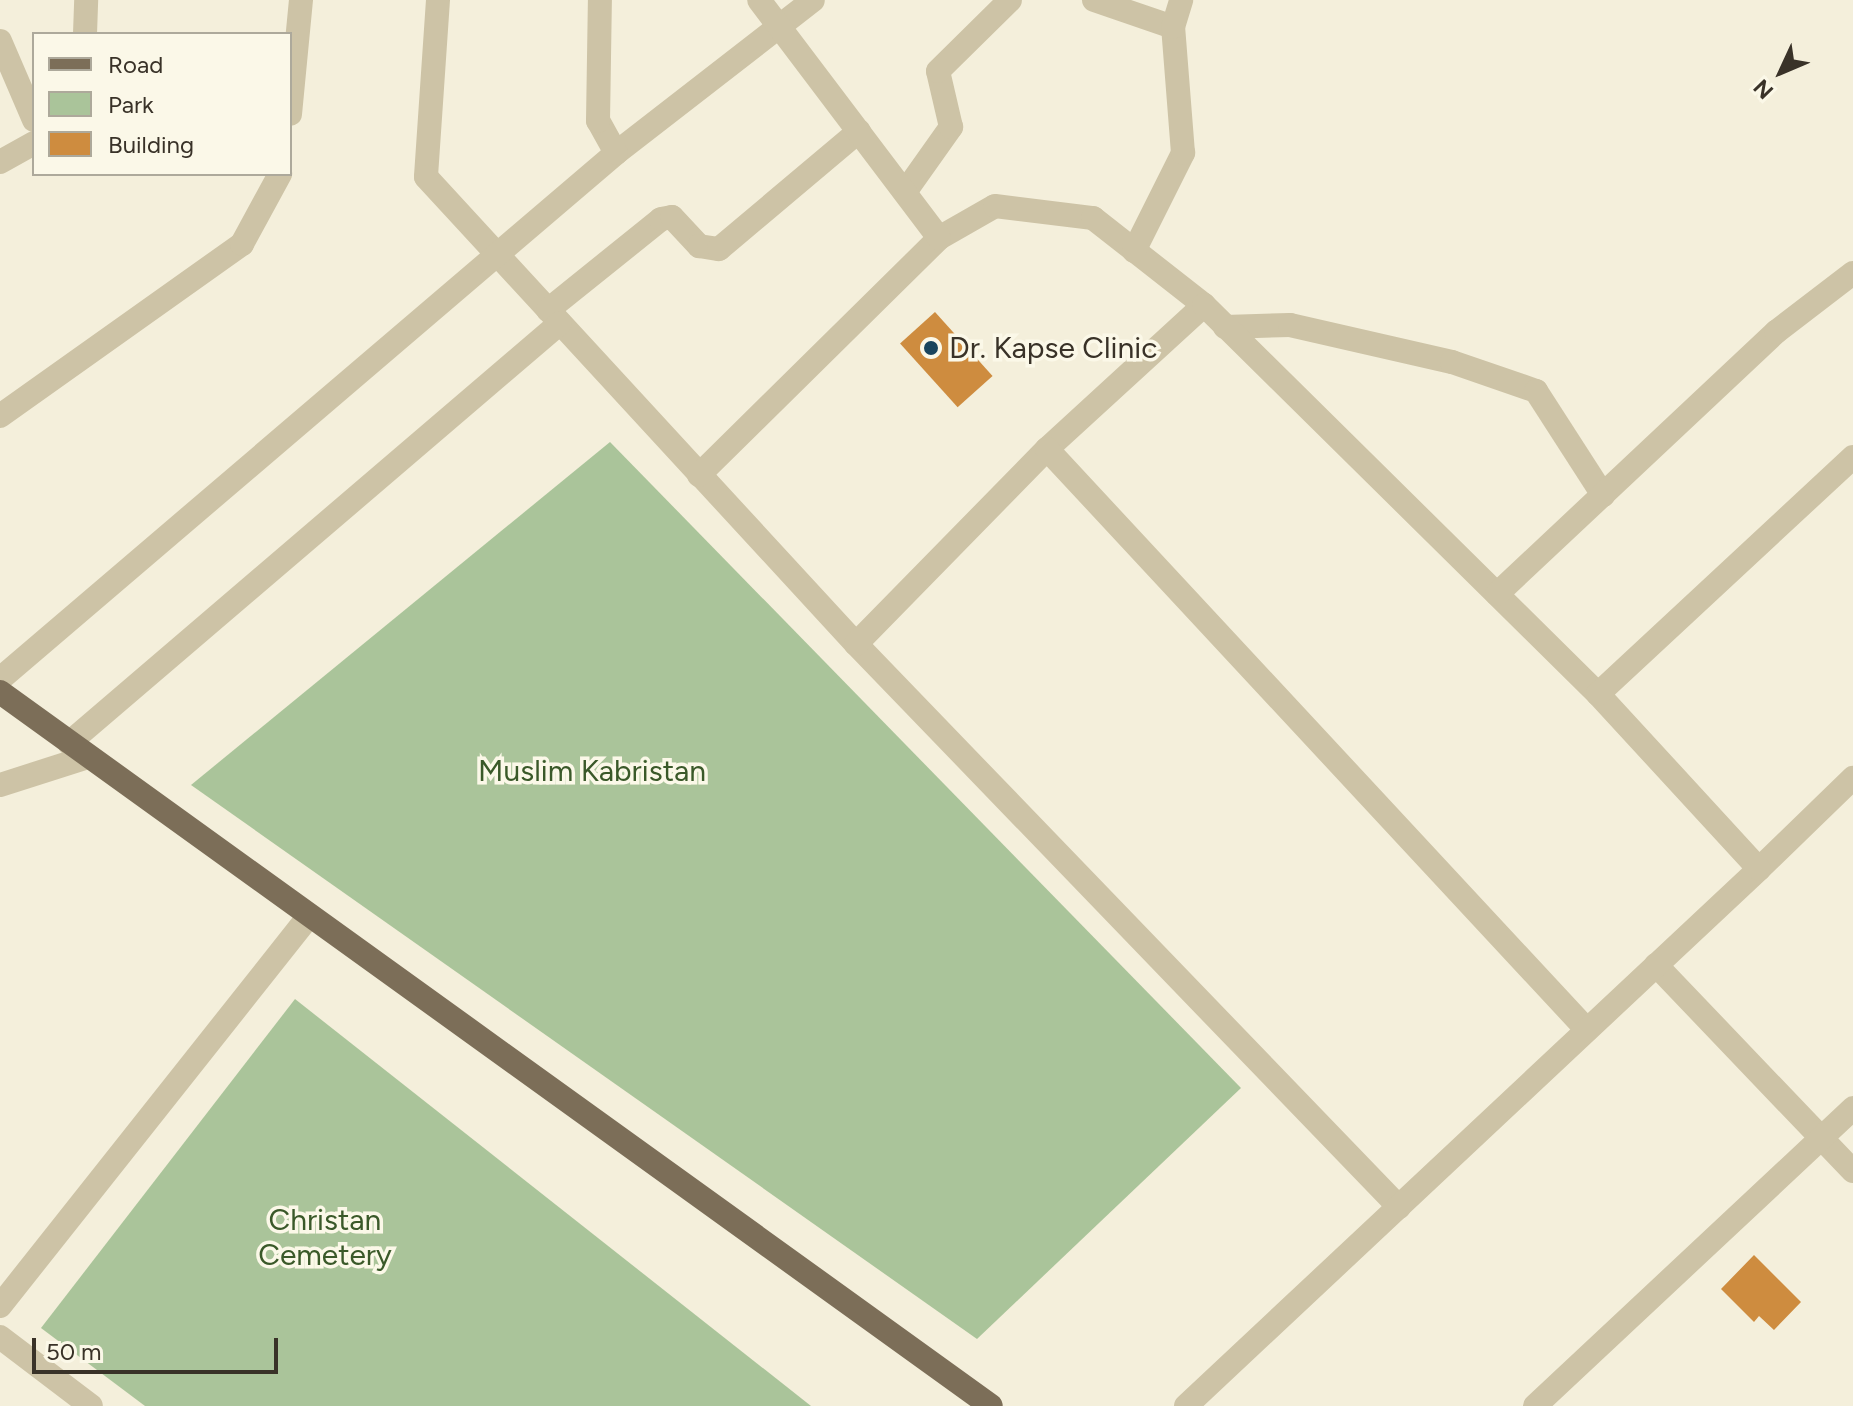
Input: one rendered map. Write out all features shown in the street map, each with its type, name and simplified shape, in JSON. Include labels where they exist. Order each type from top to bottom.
[{"type":"main road","points":[[0,692],[308,918],[991,1406]]},
{"type":"street","points":[[85,32],[86,0]]},
{"type":"street","points":[[292,93],[301,0]]},
{"type":"street","points":[[438,0],[426,177],[856,644],[1399,1207]]},
{"type":"street","points":[[600,0],[598,121],[616,153]]},
{"type":"street","points":[[759,0],[939,238]]},
{"type":"street","points":[[0,679],[616,153],[813,0]]},
{"type":"street","points":[[905,192],[951,127],[938,71],[1010,0]]},
{"type":"street","points":[[1094,0],[1173,27]]},
{"type":"street","points":[[1134,251],[1183,153],[1173,27],[1181,0]]},
{"type":"street","points":[[0,41],[32,115]]},
{"type":"street","points":[[0,785],[78,750],[661,219],[672,217],[699,246],[719,249],[859,131]]},
{"type":"street","points":[[0,162],[32,144]]},
{"type":"street","points":[[0,416],[242,244],[279,176]]},
{"type":"street","points":[[699,475],[939,238],[995,206],[1093,218],[1204,305],[1598,694],[1759,869]]},
{"type":"street","points":[[1497,594],[1776,332],[1853,273]]},
{"type":"street","points":[[856,644],[1047,449],[1204,305]]},
{"type":"street","points":[[1225,327],[1290,325],[1452,362],[1536,391],[1603,495]]},
{"type":"street","points":[[1047,449],[1587,1030]]},
{"type":"street","points":[[1598,694],[1853,457]]},
{"type":"street","points":[[1186,1406],[1853,778]]},
{"type":"street","points":[[0,1306],[308,918]]},
{"type":"street","points":[[1656,965],[1853,1171]]},
{"type":"street","points":[[1535,1406],[1853,1108]]},
{"type":"street","points":[[0,1337],[91,1406]]},
{"type":"green space","name":"Muslim Kabristan","points":[[610,442],[1241,1088],[977,1339],[191,785]]},
{"type":"green space","name":"Christan Cemetery","points":[[295,999],[811,1406],[145,1406],[41,1328]]},
{"type":"building","points":[[935,312],[993,376],[958,407],[900,343]]},
{"type":"building","points":[[1754,1255],[1801,1302],[1774,1330],[1759,1316],[1754,1322],[1721,1289]]},
{"type":"place","name":"Dr. Kapse Clinic","points":[[931,348]]}]
